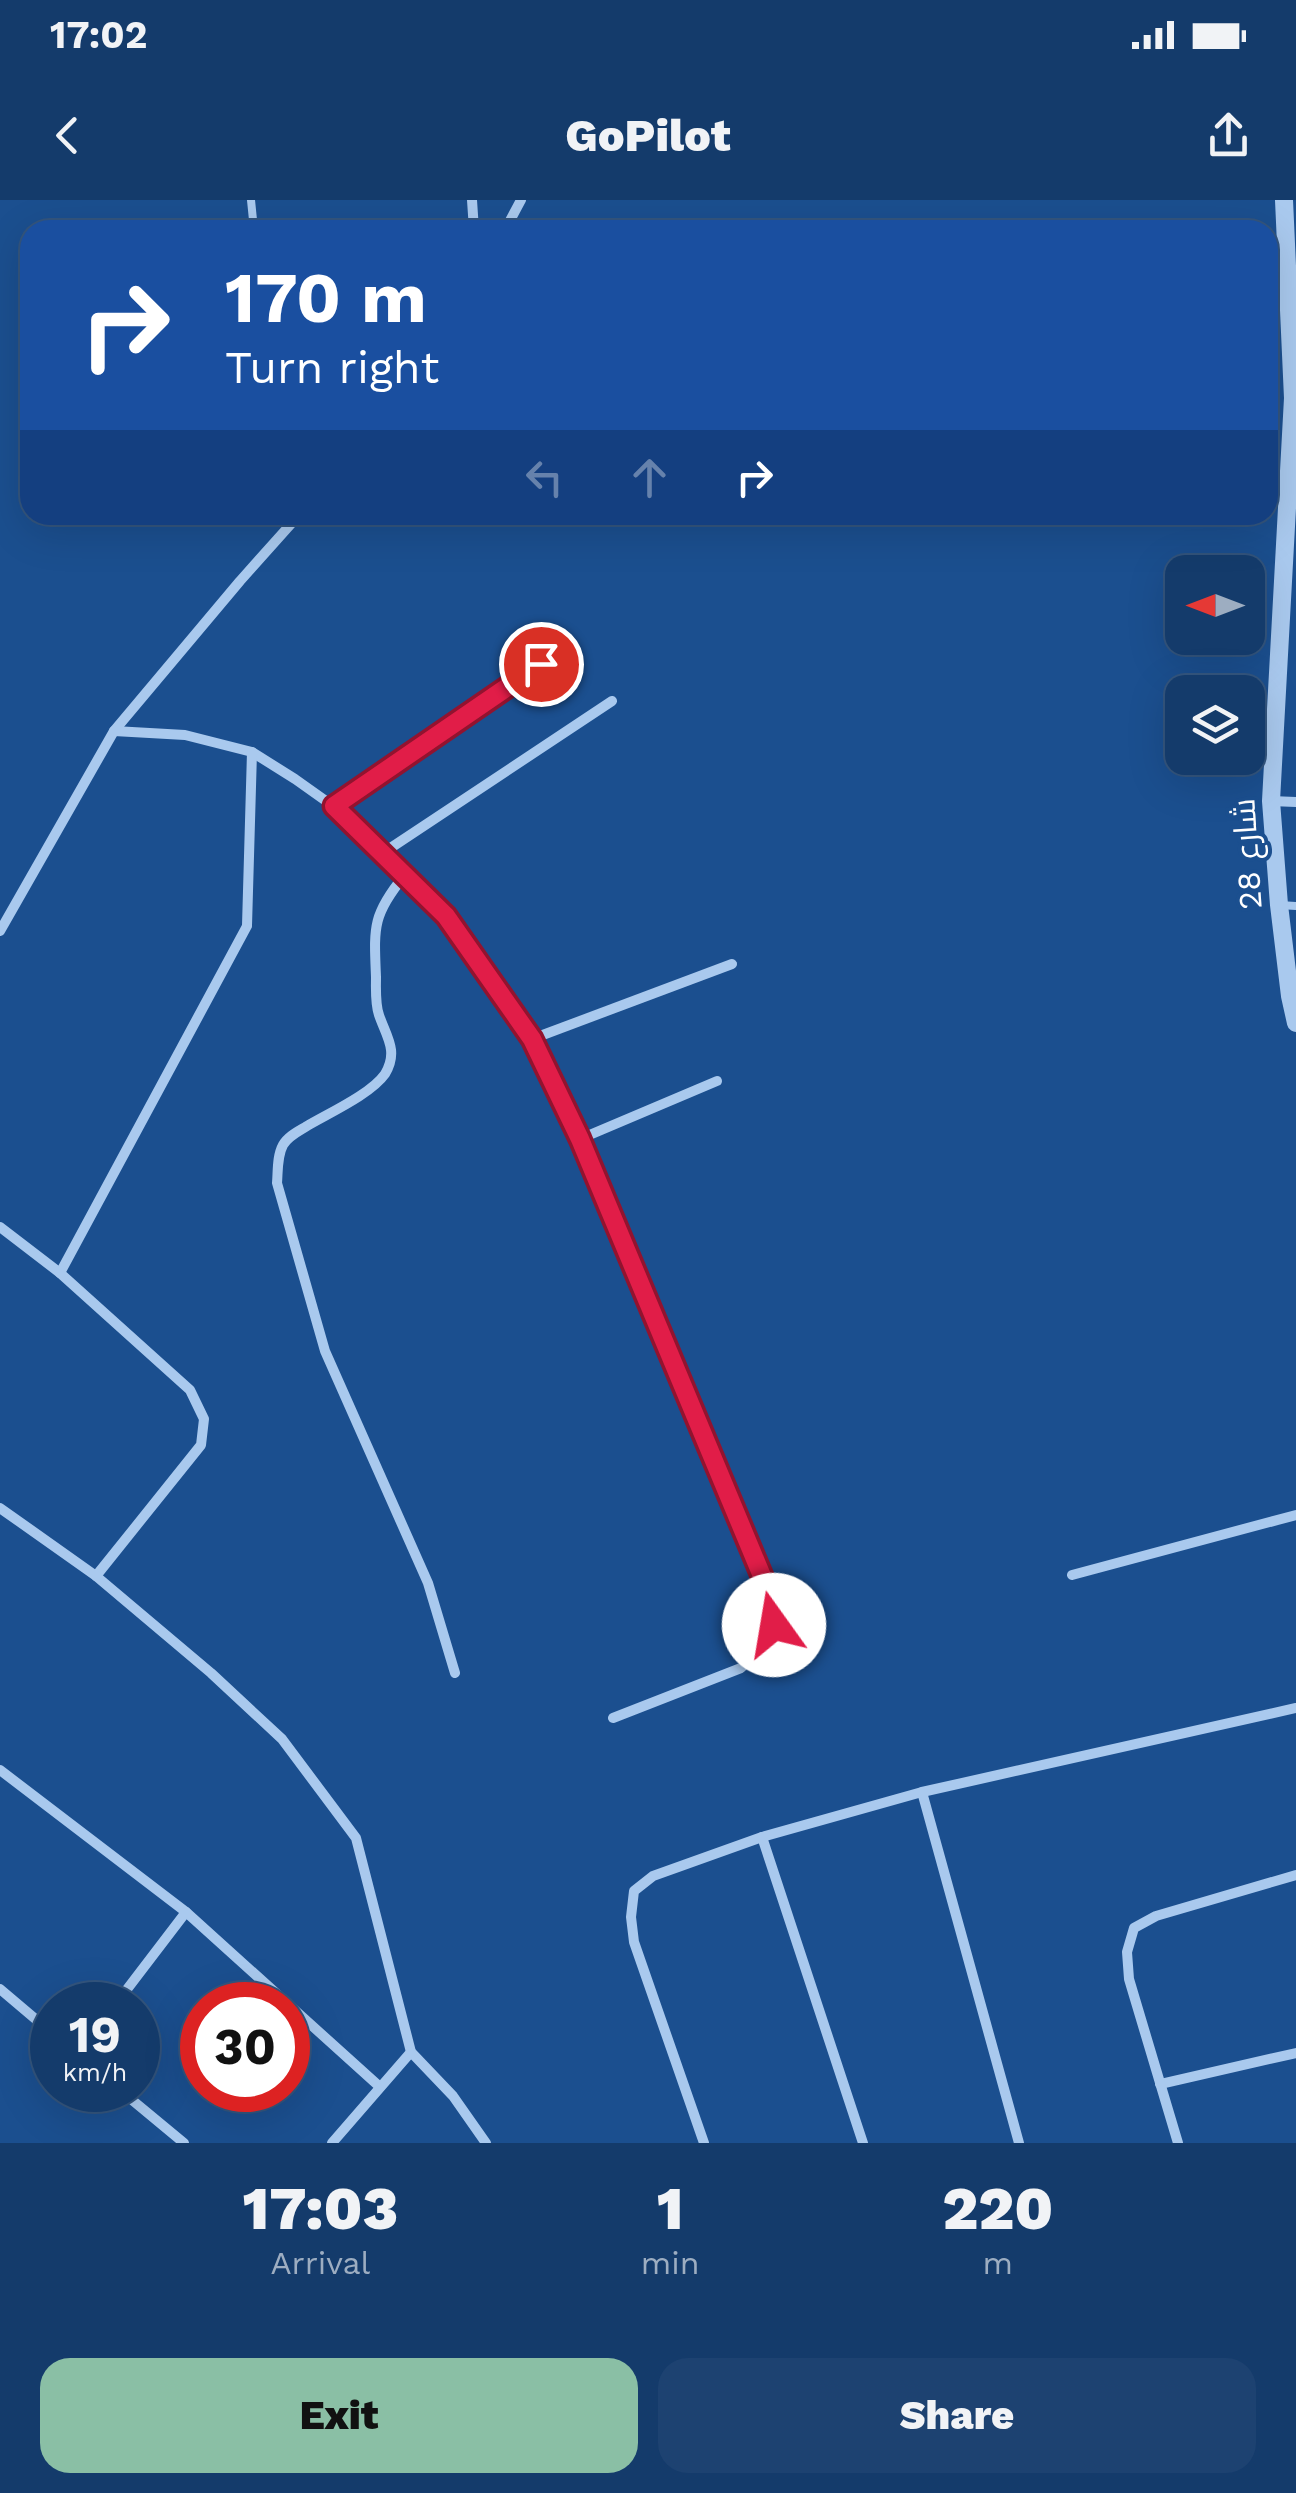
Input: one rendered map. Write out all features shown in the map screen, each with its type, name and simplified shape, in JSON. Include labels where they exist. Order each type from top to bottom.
[{"type":"street","name":"شارع 28","points":[[1284,200],[1295,398],[1289,602],[1272,801],[1288,906],[1296,1024]]},
{"type":"street","points":[[0,931],[114,732],[290,525]]},
{"type":"street","points":[[334,806],[541,664]]},
{"type":"street","points":[[383,853],[612,701]]},
{"type":"street","points":[[114,732],[185,734],[252,752],[334,806],[446,916],[532,1039],[580,1139],[772,1600],[774,1625],[764,1646],[741,1668],[614,1718]]},
{"type":"street","points":[[60,1274],[247,926],[252,752]]},
{"type":"street","points":[[1272,801],[1296,802]]},
{"type":"street","points":[[404,876],[386,899],[374,930],[378,1013],[390,1039],[386,1072],[372,1086],[283,1144],[277,1183],[326,1351],[428,1584],[455,1673]]},
{"type":"street","points":[[532,1039],[732,964]]},
{"type":"street","points":[[580,1139],[718,1081]]},
{"type":"street","points":[[0,1226],[190,1390],[204,1419],[201,1445],[96,1576]]},
{"type":"street","points":[[0,1508],[96,1576],[282,1739],[356,1838],[411,2052],[453,2096],[486,2143]]},
{"type":"street","points":[[1072,1575],[1296,1515]]},
{"type":"street","points":[[704,2143],[634,1942],[634,1891],[652,1876],[762,1838],[922,1792],[1296,1708]]},
{"type":"street","points":[[0,1770],[186,1912],[380,2088]]},
{"type":"street","points":[[922,1792],[1019,2143]]},
{"type":"street","points":[[762,1838],[863,2143]]},
{"type":"street","points":[[1178,2143],[1129,1978],[1127,1952],[1134,1928],[1156,1916],[1296,1875]]},
{"type":"street","points":[[133,1982],[186,1912]]},
{"type":"street","points":[[0,1990],[30,2015]]},
{"type":"street","points":[[332,2143],[411,2052]]},
{"type":"street","points":[[1160,2084],[1296,2053]]},
{"type":"street","points":[[147,2112],[184,2143]]},
{"type":"route","points":[[541,664],[334,806],[446,916],[532,1039],[580,1139],[772,1600],[774,1625]]}]
